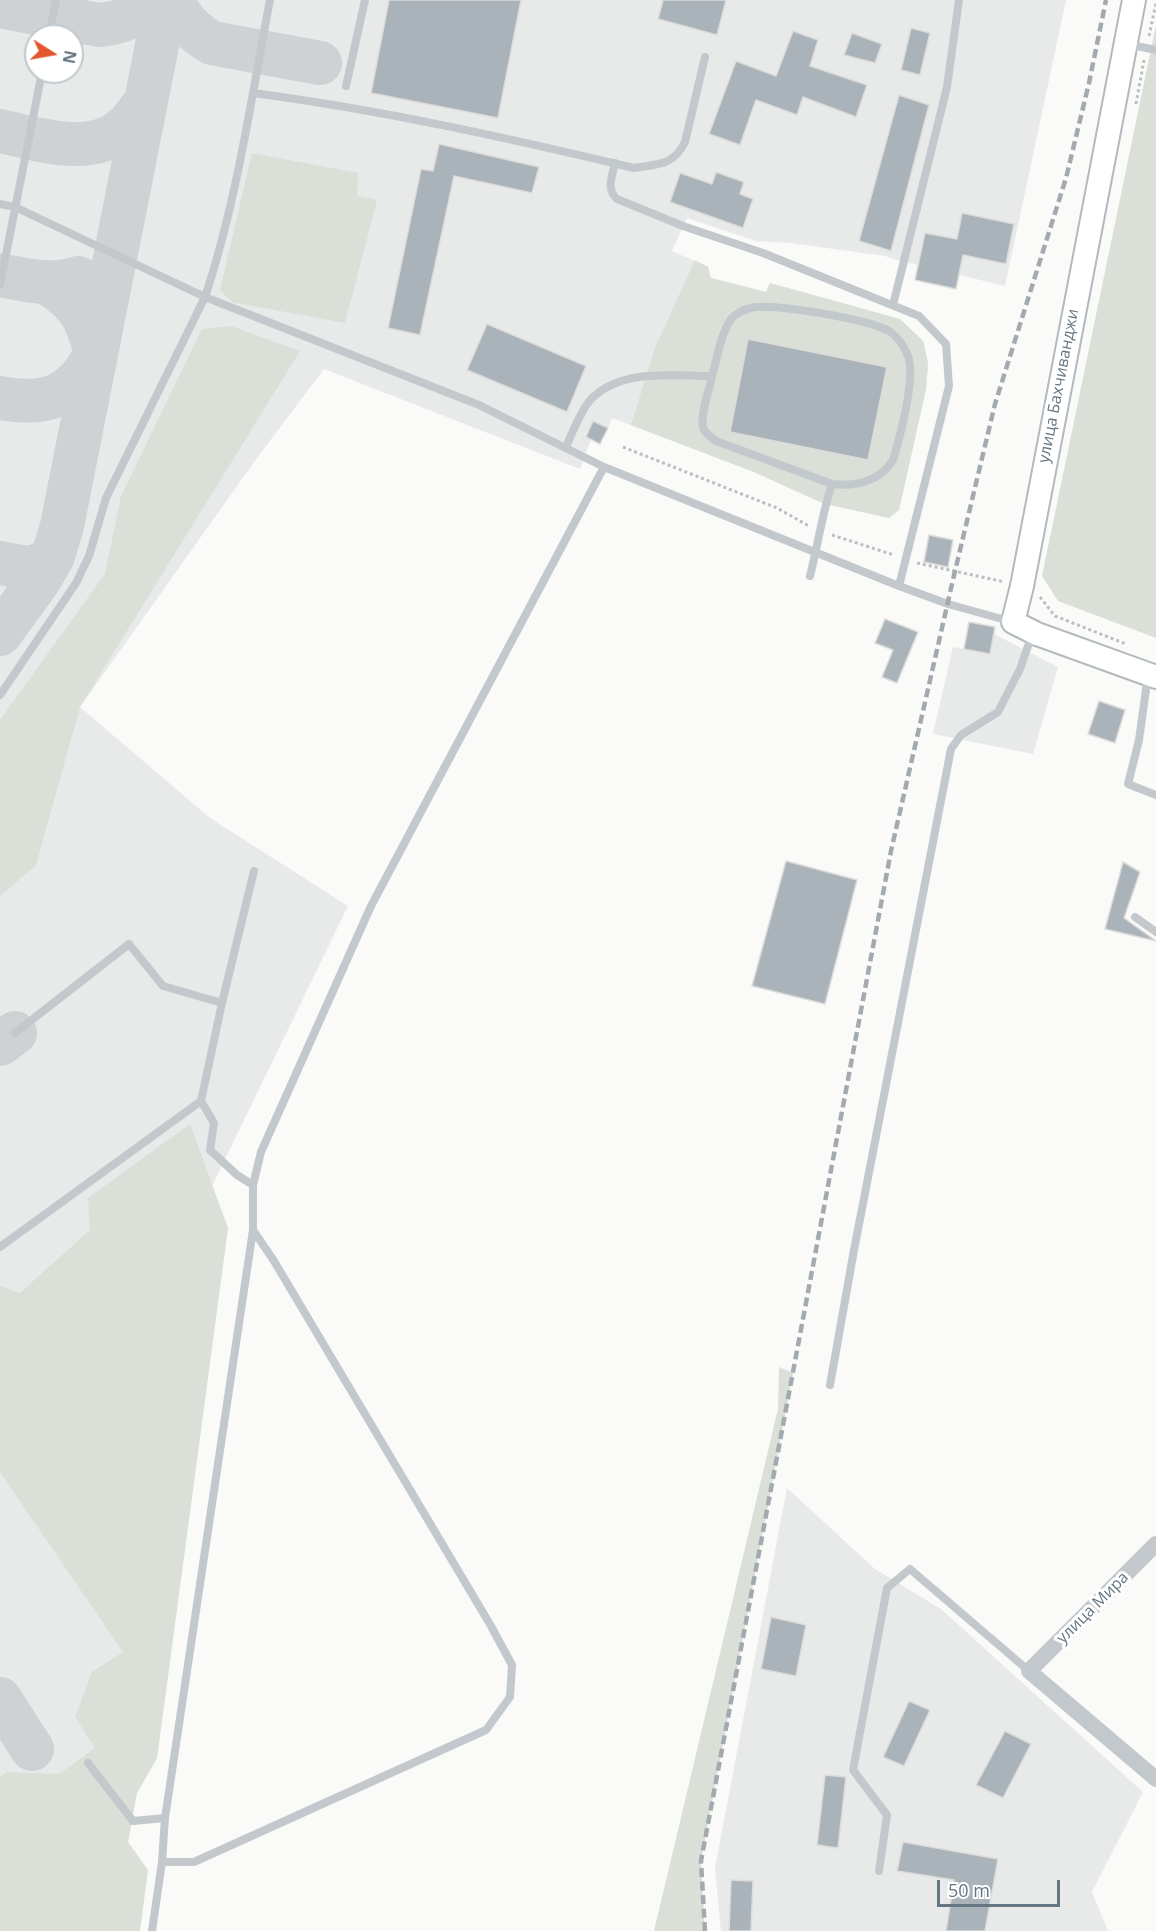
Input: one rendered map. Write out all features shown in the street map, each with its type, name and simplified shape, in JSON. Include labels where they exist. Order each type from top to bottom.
[{"type":"main road","name":"улица Бахчиванджи","points":[[1013,622],[1143,47],[1134,0]]},
{"type":"main road","points":[[1013,622],[1037,634],[1152,676]]},
{"type":"street","name":"улица Мира","points":[[1029,1671],[1156,1544]]},
{"type":"street","points":[[1029,1671],[1156,1779]]},
{"type":"lane","points":[[51,24],[56,0]]},
{"type":"lane","points":[[0,695],[76,583],[89,556],[106,498],[205,297],[238,168],[270,0]]},
{"type":"lane","points":[[346,86],[365,0]]},
{"type":"lane","points":[[893,305],[946,87],[959,0]]},
{"type":"lane","points":[[253,93],[324,102],[432,123],[634,168],[661,163],[679,155],[685,142],[705,57]]},
{"type":"lane","points":[[0,285],[40,84]]},
{"type":"lane","points":[[615,163],[609,189],[610,194],[617,200],[683,226],[763,253],[920,316],[946,344],[949,386],[899,586]]},
{"type":"lane","points":[[0,204],[15,207],[205,297],[479,405],[604,467],[899,586],[948,604],[1013,622]]},
{"type":"lane","points":[[751,307],[792,309],[876,325],[891,332],[900,340],[910,369],[894,460],[889,467],[873,478],[848,486],[832,484],[716,441],[705,432],[703,426],[712,376],[724,334],[733,317],[751,307]]},
{"type":"lane","points":[[566,447],[591,399],[609,386],[638,377],[712,376]]},
{"type":"lane","points":[[152,1931],[162,1862],[165,1818],[252,1230],[253,1185],[261,1152],[371,906],[604,467]]},
{"type":"lane","points":[[810,576],[825,504],[832,484]]},
{"type":"lane","points":[[830,1385],[951,749],[961,735],[998,712],[1020,669],[1028,646],[1037,634]]},
{"type":"lane","points":[[1152,676],[1128,784],[1156,795]]},
{"type":"lane","points":[[0,1247],[201,1101],[254,871]]},
{"type":"lane","points":[[1135,917],[1156,932]]},
{"type":"lane","points":[[15,1033],[129,944],[163,986],[222,1003]]},
{"type":"lane","points":[[201,1101],[214,1123],[210,1150],[237,1175],[253,1185]]},
{"type":"lane","points":[[162,1862],[194,1862],[486,1730],[510,1697],[512,1665],[491,1626],[274,1261],[252,1230]]},
{"type":"lane","points":[[879,1870],[887,1815],[853,1770],[887,1588],[909,1569],[1029,1671]]},
{"type":"lane","points":[[88,1763],[133,1821],[165,1818]]},
{"type":"path","points":[[1135,106],[1143,47],[1156,3]]},
{"type":"path","points":[[1036,592],[1054,616],[1136,648]]},
{"type":"shaded area","points":[[0,0],[1066,0],[1005,286],[885,256],[790,243],[756,241],[687,218],[672,251],[708,267],[711,278],[766,292],[770,283],[900,319],[923,341],[928,363],[926,389],[899,510],[889,518],[817,501],[754,472],[612,418],[608,428],[591,439],[580,469],[324,369],[257,458],[80,707],[210,818],[348,906],[212,1186],[228,1228],[157,1758],[137,1793],[111,1931],[0,1931]]},
{"type":"shaded area","points":[[1156,25],[1156,638],[1058,601],[1042,576]]},
{"type":"shaded area","points":[[252,153],[358,173],[357,196],[377,200],[345,323],[232,302],[220,290]]},
{"type":"shaded area","points":[[695,260],[708,267],[711,278],[766,292],[770,283],[900,319],[923,341],[928,363],[926,389],[899,510],[889,518],[825,504],[754,472],[631,425],[655,348]]},
{"type":"shaded area","points":[[231,326],[300,351],[80,707],[36,865],[0,896],[0,720],[105,574],[121,496],[202,329]]},
{"type":"shaded area","points":[[994,634],[1058,667],[1033,754],[933,734],[953,647],[990,654]]},
{"type":"shaded area","points":[[190,1124],[228,1228],[157,1758],[137,1793],[128,1842],[148,1870],[140,1931],[0,1931],[0,1777],[7,1772],[59,1774],[95,1748],[75,1717],[92,1672],[123,1652],[0,1472],[0,1286],[20,1293],[90,1230],[88,1198]]},
{"type":"shaded area","points":[[779,1367],[793,1373],[701,1861],[705,1931],[654,1931],[778,1409]]},
{"type":"shaded area","points":[[787,1488],[875,1569],[941,1609],[1143,1792],[1092,1892],[1108,1931],[721,1931],[715,1868]]},
{"type":"building","points":[[389,0],[521,0],[498,118],[371,93]]},
{"type":"building","points":[[663,0],[726,0],[717,35],[658,19]]},
{"type":"building","points":[[911,28],[930,33],[920,75],[901,70]]},
{"type":"building","points":[[793,31],[818,40],[810,66],[867,85],[856,117],[803,97],[797,115],[756,100],[740,145],[709,134],[736,61],[776,76]]},
{"type":"building","points":[[852,33],[882,44],[875,63],[844,55]]},
{"type":"building","points":[[899,95],[929,105],[891,251],[859,241]]},
{"type":"building","points":[[439,144],[539,167],[532,193],[454,176],[420,335],[388,328],[421,169],[433,171]]},
{"type":"building","points":[[716,172],[744,182],[740,194],[753,199],[743,228],[670,202],[680,173],[712,184]]},
{"type":"building","points":[[962,213],[1014,224],[1006,264],[963,255],[956,289],[915,280],[925,233],[957,239]]},
{"type":"building","points":[[487,324],[586,366],[567,412],[467,370]]},
{"type":"building","points":[[748,339],[887,367],[868,460],[730,432]]},
{"type":"building","points":[[593,421],[608,428],[600,444],[586,437]]},
{"type":"building","points":[[929,535],[953,540],[948,567],[924,562]]},
{"type":"building","points":[[885,619],[918,632],[897,683],[882,677],[893,650],[875,643]]},
{"type":"building","points":[[969,622],[995,627],[990,654],[964,649]]},
{"type":"building","points":[[1099,701],[1125,710],[1115,743],[1088,734]]},
{"type":"building","points":[[786,861],[857,880],[825,1004],[752,986]]},
{"type":"building","points":[[1123,862],[1140,872],[1124,918],[1156,941],[1105,929]]},
{"type":"building","points":[[771,1617],[806,1625],[796,1676],[761,1669]]},
{"type":"building","points":[[909,1701],[930,1710],[904,1766],[883,1757]]},
{"type":"building","points":[[1005,1731],[1031,1744],[1003,1798],[976,1785]]},
{"type":"building","points":[[825,1775],[846,1777],[838,1848],[817,1845]]},
{"type":"building","points":[[903,1842],[998,1859],[985,1931],[946,1931],[954,1880],[897,1871]]},
{"type":"building","points":[[731,1880],[753,1881],[751,1931],[729,1931]]},
{"type":"taxiway","points":[[0,6],[99,25],[130,17],[156,0]]},
{"type":"taxiway","points":[[0,634],[40,579],[53,556],[62,526],[166,0]]},
{"type":"taxiway","points":[[173,0],[188,25],[212,43],[320,63]]},
{"type":"taxiway","points":[[0,131],[64,144],[97,142],[125,127],[146,101]]},
{"type":"taxiway","points":[[0,275],[29,281],[49,282],[78,278]]},
{"type":"taxiway","points":[[0,398],[31,401],[57,395],[69,389],[79,379],[96,353],[89,330],[80,312],[68,298],[48,283]]},
{"type":"taxiway","points":[[0,563],[33,567],[53,556]]},
{"type":"taxiway","points":[[0,1044],[15,1033]]},
{"type":"taxiway","points":[[0,1699],[32,1749]]},
{"type":"railway","points":[[705,1931],[701,1861],[891,851],[995,404],[1066,178],[1106,0]]}]
